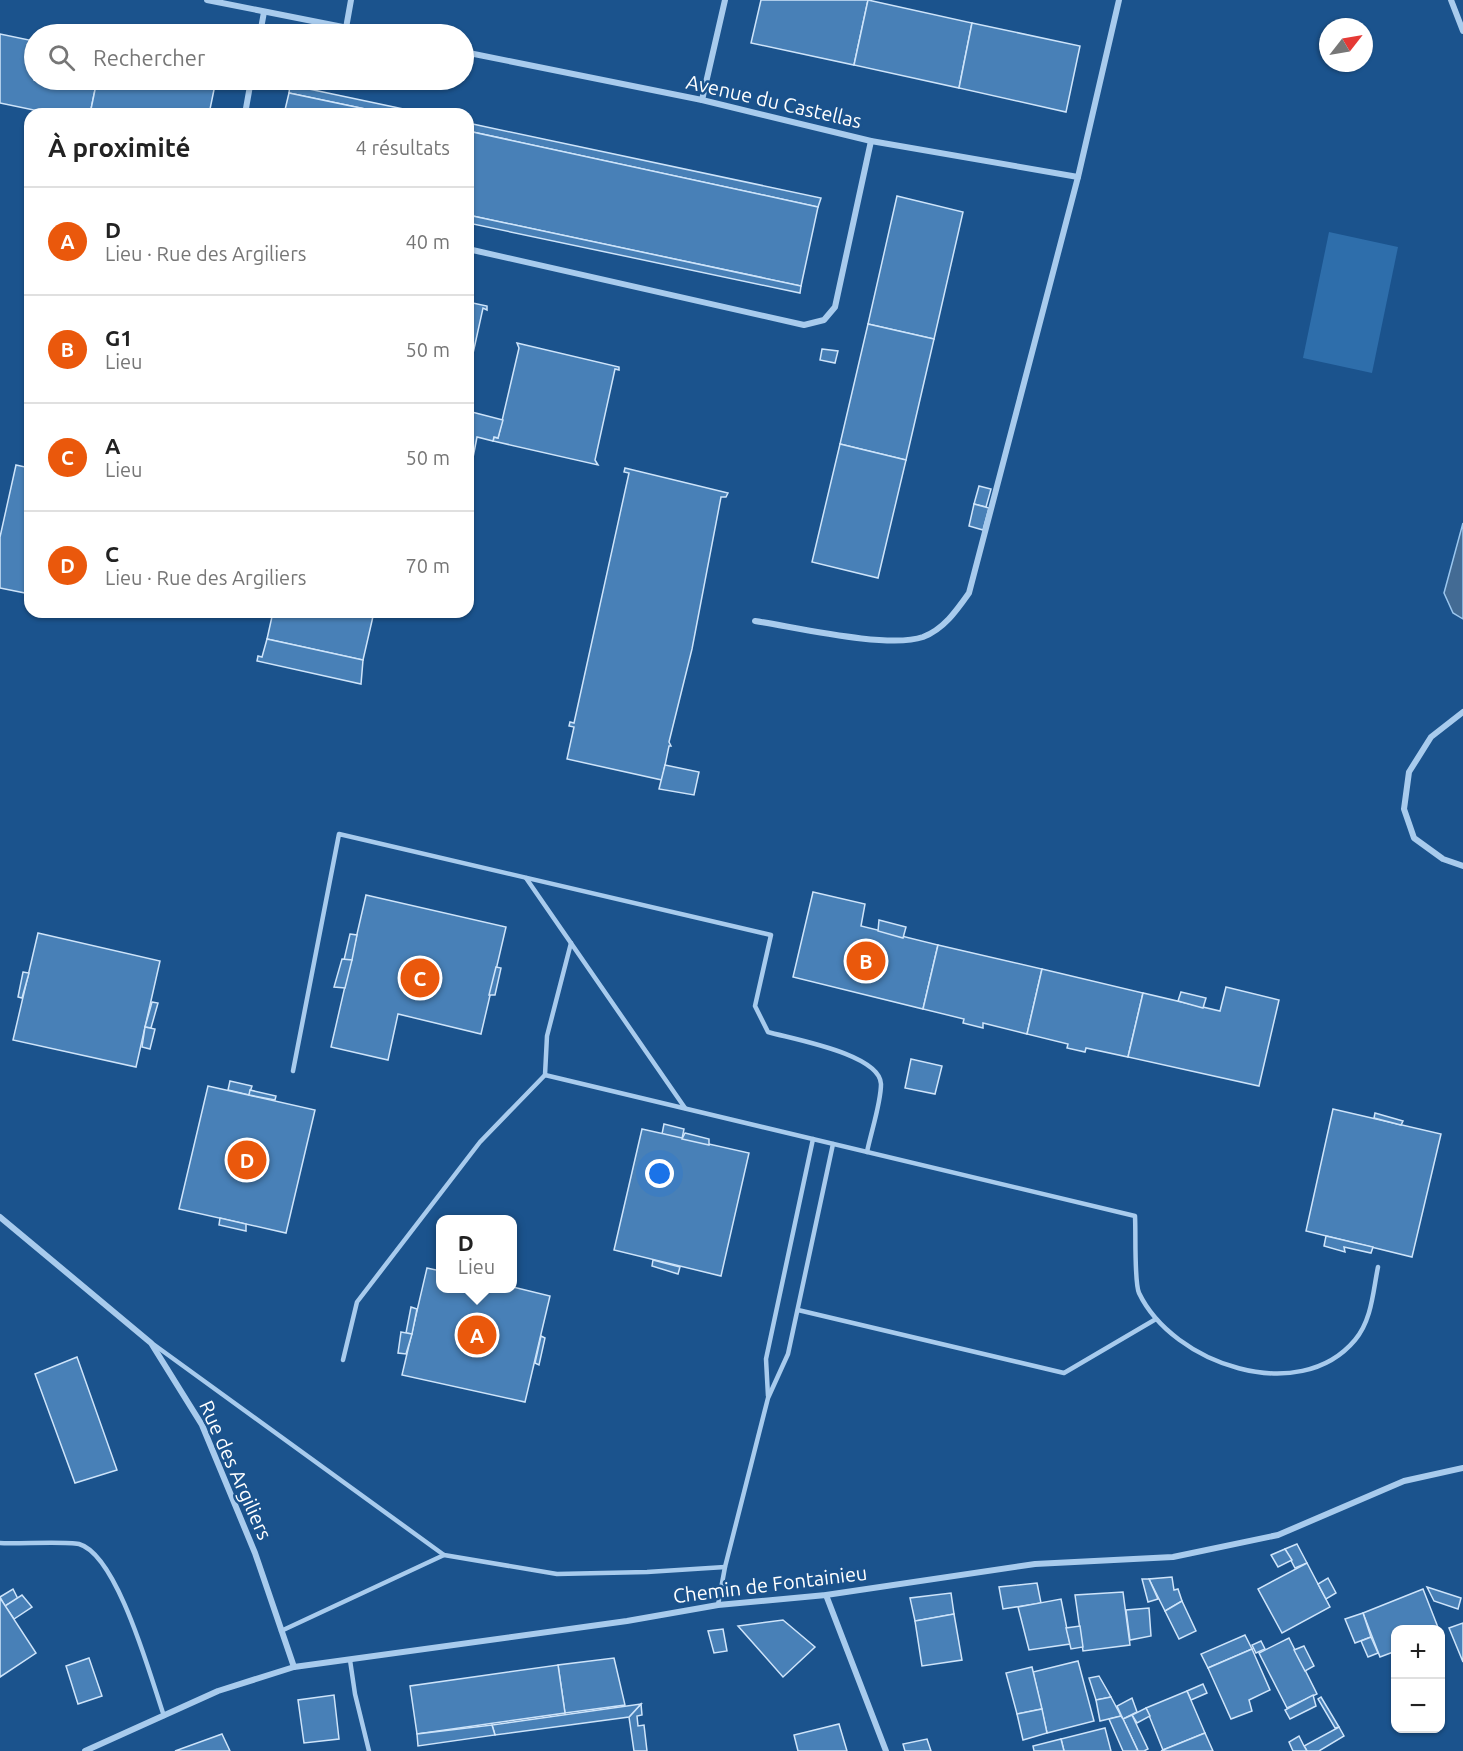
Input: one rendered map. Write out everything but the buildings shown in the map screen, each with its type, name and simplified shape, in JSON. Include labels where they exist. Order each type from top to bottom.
[{"type":"street","points":[[207,0],[326,24]]},
{"type":"street","points":[[347,24],[351,0]]},
{"type":"street","points":[[702,100],[725,0]]},
{"type":"street","points":[[755,621],[888,641],[924,637],[952,617],[969,593],[1078,177],[1119,0]]},
{"type":"street","points":[[1451,0],[1463,31]]},
{"type":"street","points":[[262,24],[264,12]]},
{"type":"street","name":"Avenue du Castellas","points":[[474,54],[702,100],[871,141],[1078,177]]},
{"type":"street","points":[[246,108],[249,90]]},
{"type":"street","points":[[474,250],[804,325],[824,320],[835,307],[871,141]]},
{"type":"street","points":[[1463,712],[1431,737],[1409,772],[1404,809],[1414,838],[1443,859],[1463,866]]},
{"type":"street","name":"Rue des Argiliers","points":[[0,1217],[151,1343],[202,1425],[255,1553],[294,1667]]},
{"type":"street","name":"Chemin de Fontainieu","points":[[85,1751],[218,1691],[294,1667],[627,1621],[718,1605],[826,1595],[1035,1564],[1173,1557],[1278,1535],[1404,1481],[1463,1468]]},
{"type":"street","points":[[826,1595],[886,1751]]},
{"type":"lane","points":[[294,1071],[339,834],[771,935],[755,1006],[768,1032],[859,1058],[876,1068],[881,1083],[867,1152]]},
{"type":"lane","points":[[526,878],[685,1109]]},
{"type":"lane","points":[[343,1360],[357,1302],[480,1142],[545,1075],[548,1036],[571,943]]},
{"type":"lane","points":[[545,1075],[1136,1216],[1138,1292],[1156,1319],[1186,1343],[1222,1365],[1281,1374],[1304,1371],[1322,1365],[1356,1340],[1367,1320],[1378,1267]]},
{"type":"lane","points":[[768,1398],[766,1359],[813,1140]]},
{"type":"lane","points":[[718,1605],[725,1566],[768,1398],[788,1354],[833,1144]]},
{"type":"lane","points":[[798,1310],[1064,1373],[1156,1319]]},
{"type":"lane","points":[[151,1343],[444,1555],[557,1574],[647,1572],[725,1566]]},
{"type":"lane","points":[[0,1543],[80,1544],[97,1558],[111,1574],[130,1617],[164,1716]]},
{"type":"lane","points":[[281,1631],[444,1555]]},
{"type":"lane","points":[[350,1660],[355,1694],[369,1751]]},
{"type":"shaded area","points":[[1329,232],[1398,247],[1372,373],[1303,358]]},
{"type":"shaded area","points":[[1463,523],[1463,619],[1453,613],[1444,593]]},
{"type":"place","name":"G1","points":[[866,961]]},
{"type":"place","name":"A","points":[[420,978]]},
{"type":"place","name":"C","points":[[247,1160]]},
{"type":"place","name":"D","points":[[477,1335]]}]
